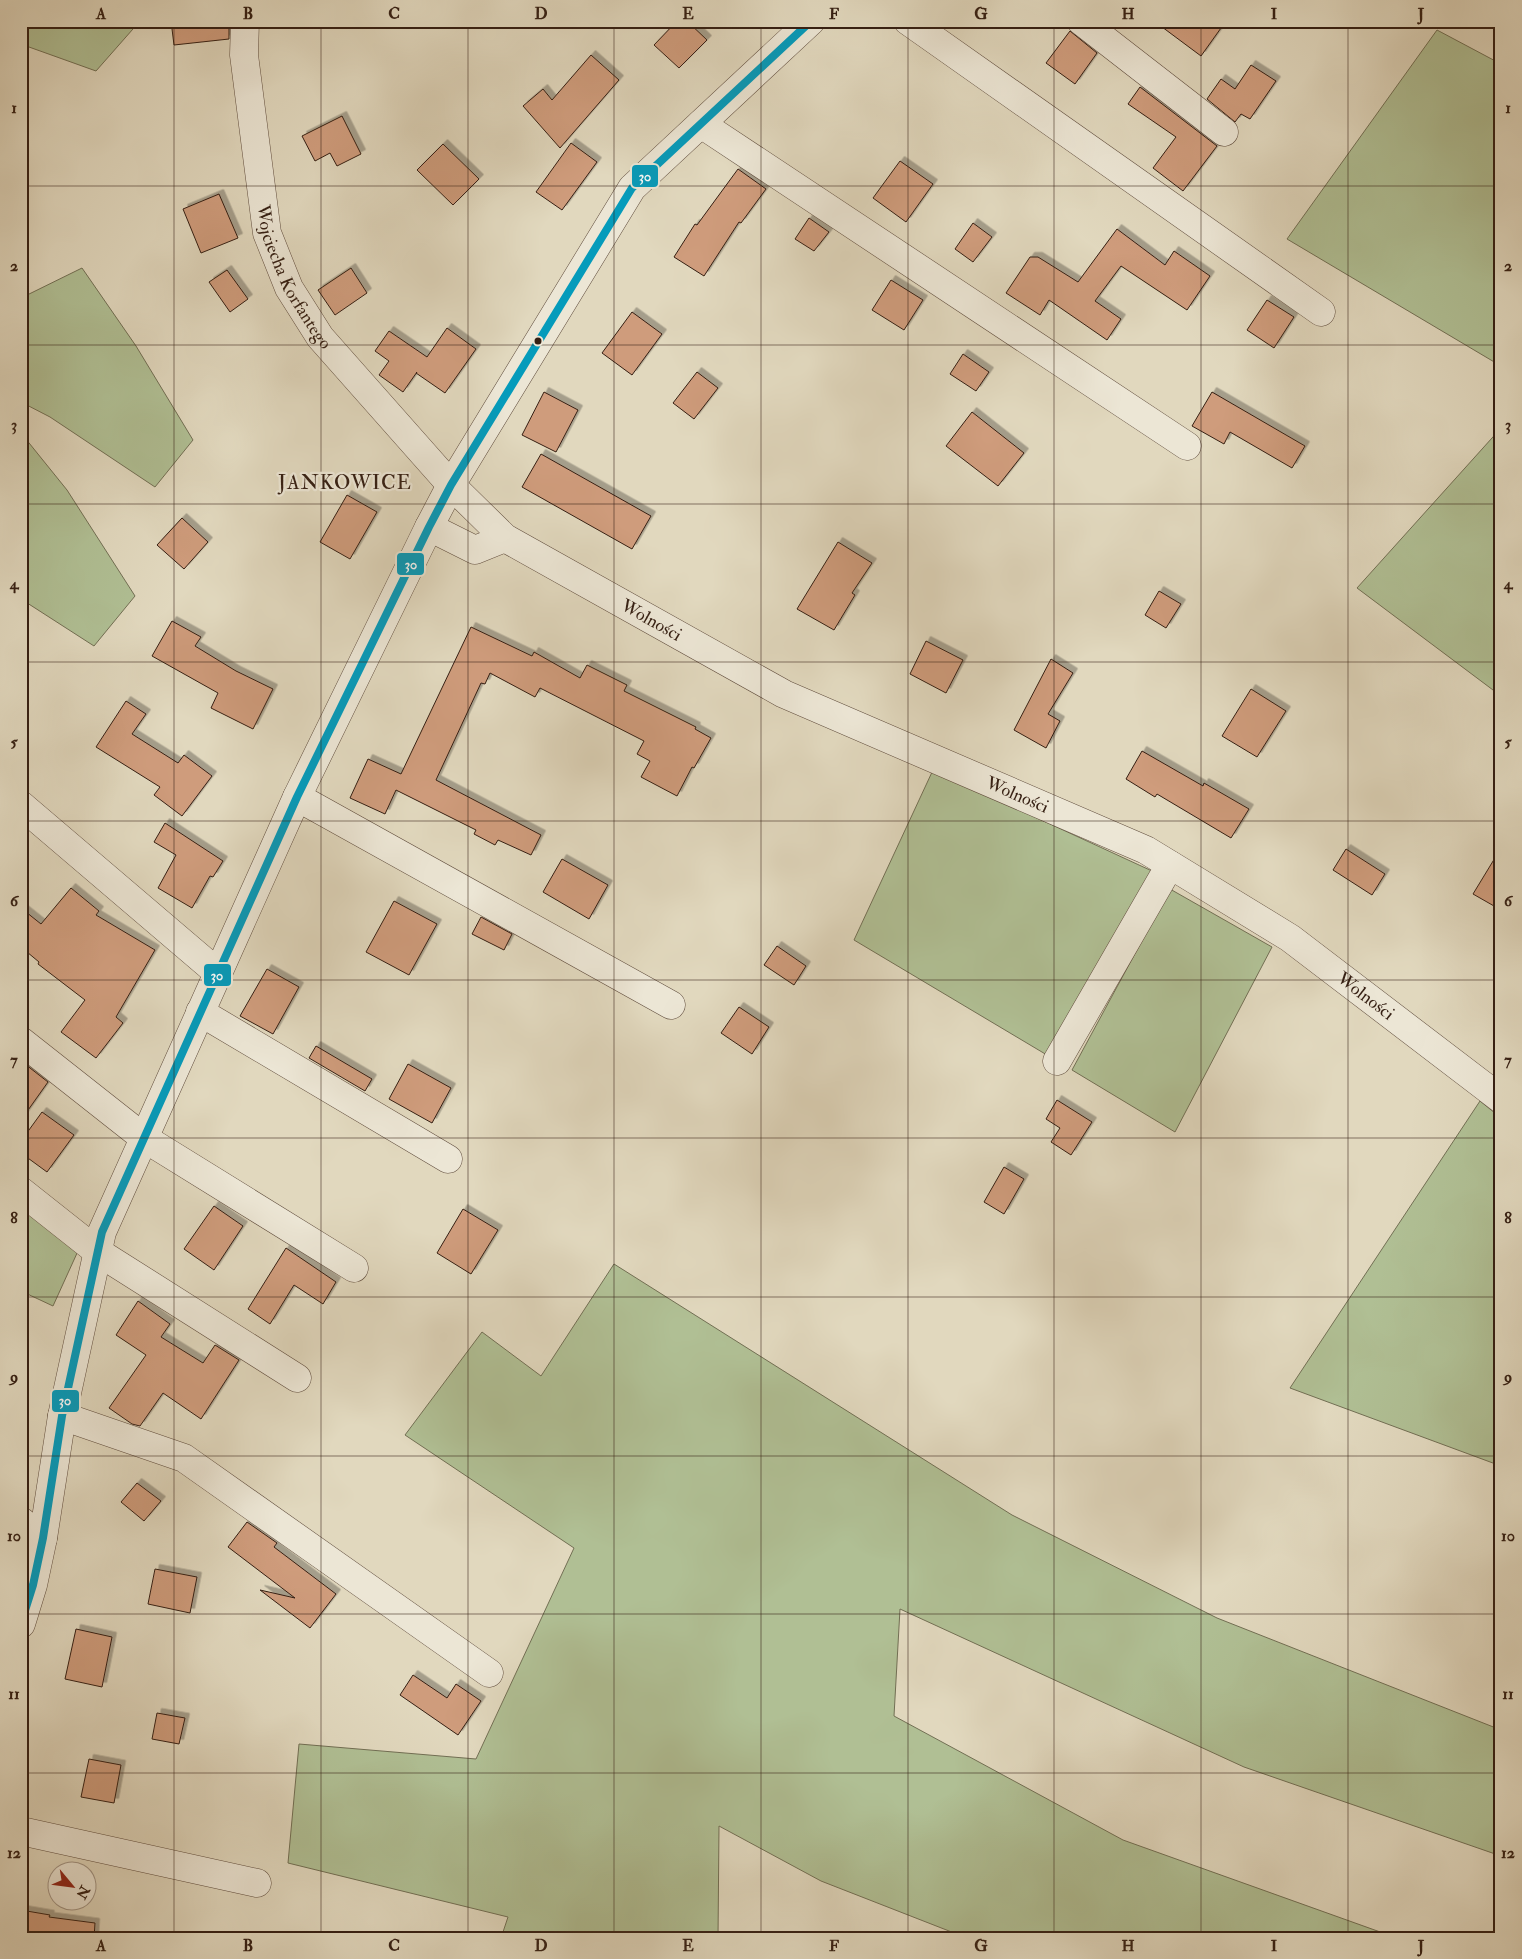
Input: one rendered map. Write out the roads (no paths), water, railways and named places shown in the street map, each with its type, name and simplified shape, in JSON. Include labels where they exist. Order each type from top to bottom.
[{"type":"street","name":"Wojciecha Korfantego","points":[[245,21],[244,55],[267,233],[289,288],[320,337],[451,485]]},
{"type":"street","points":[[21,1624],[27,1583],[43,1538],[62,1416],[102,1232],[297,797],[429,527],[451,485],[632,188],[811,21]]},
{"type":"street","points":[[908,21],[1321,312]]},
{"type":"street","points":[[1081,21],[1224,132]]},
{"type":"street","points":[[701,124],[1187,446]]},
{"type":"street","name":"Wolności","points":[[451,485],[505,538],[784,694],[1146,850],[1290,938],[1500,1098]]},
{"type":"street","points":[[429,527],[475,550],[505,538]]},
{"type":"street","points":[[297,797],[671,1005]]},
{"type":"street","points":[[21,805],[218,973]]},
{"type":"street","points":[[1057,1062],[1170,865]]},
{"type":"street","points":[[200,1012],[448,1158]]},
{"type":"street","points":[[21,1041],[144,1138],[354,1268]]},
{"type":"street","points":[[21,1191],[98,1252],[297,1378]]},
{"type":"street","points":[[62,1416],[184,1458],[489,1673]]},
{"type":"street","points":[[21,1521],[43,1538]]},
{"type":"street","points":[[21,1831],[257,1883]]},
{"type":"district","name":"JANKOWICE","points":[[345,482]]}]
